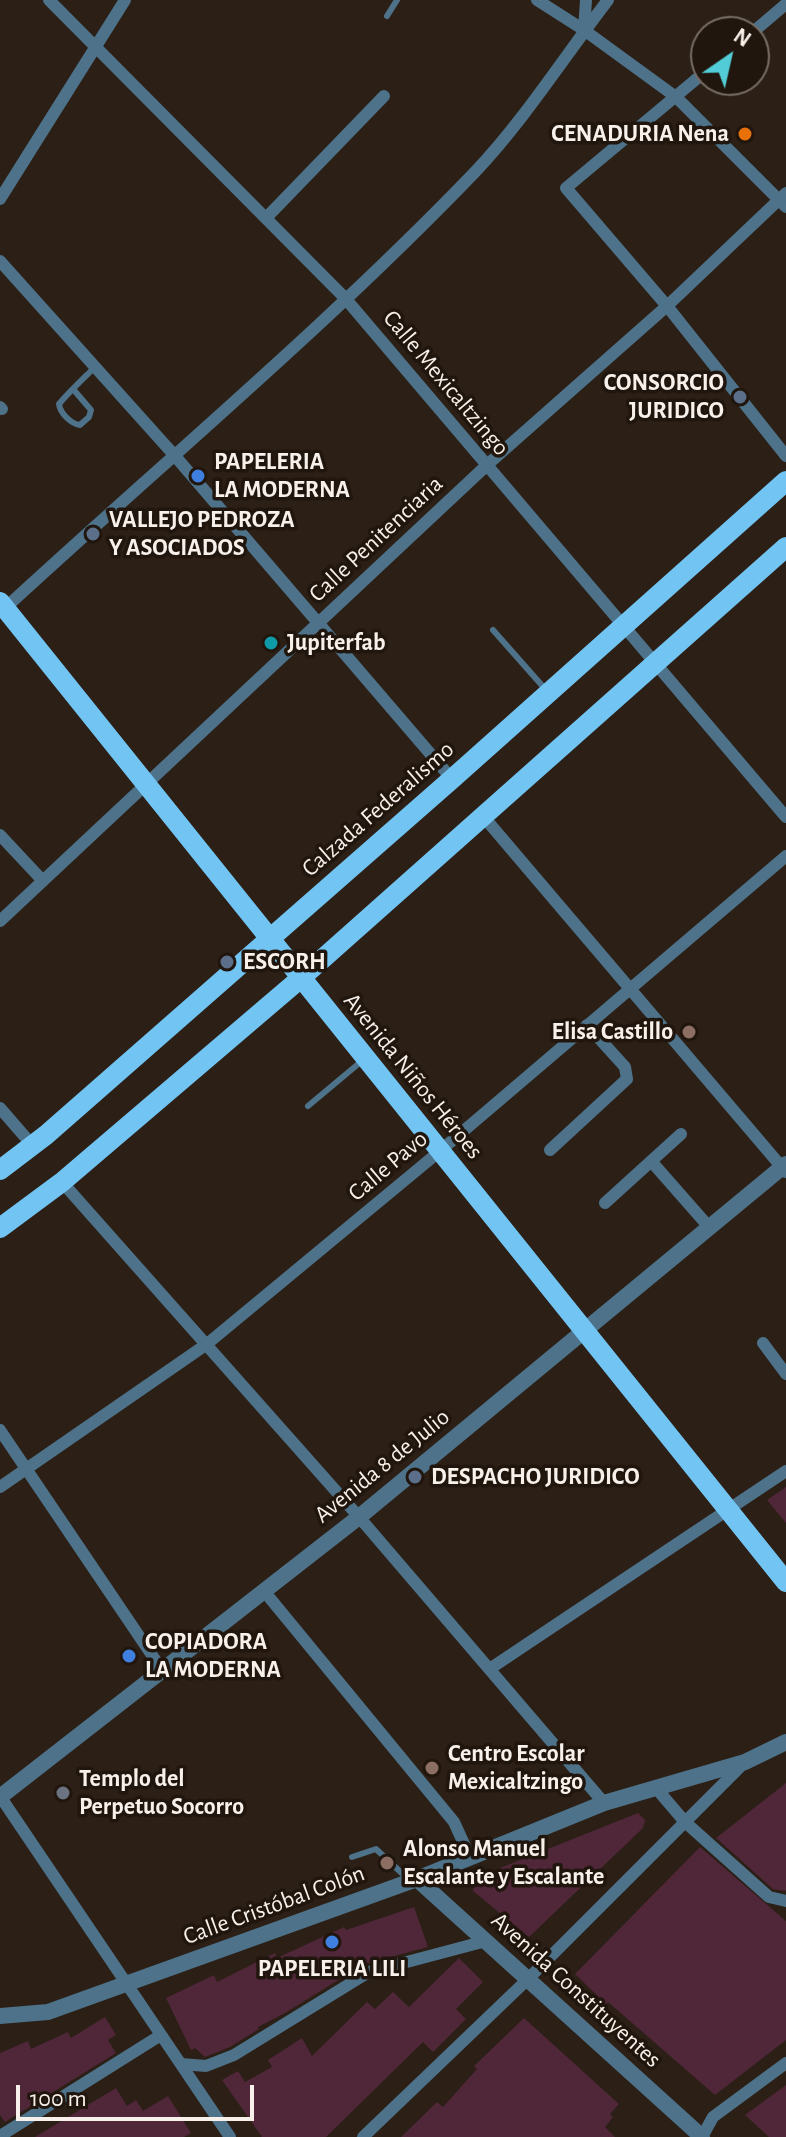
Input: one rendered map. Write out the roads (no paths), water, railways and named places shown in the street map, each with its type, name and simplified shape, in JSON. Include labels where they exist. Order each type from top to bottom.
[{"type":"main road","name":"Calzada Federalismo","points":[[0,1170],[33,1146],[452,779],[786,481]]},
{"type":"main road","points":[[0,1228],[62,1182],[301,978],[786,547]]},
{"type":"main road","name":"Avenida Niños Héroes","points":[[2,608],[786,1582]]},
{"type":"street","name":"Calle Mexicaltzingo","points":[[49,0],[345,298],[786,817]]},
{"type":"street","points":[[0,199],[125,0]]},
{"type":"street","points":[[537,0],[676,97],[784,200]]},
{"type":"street","points":[[584,30],[586,0]]},
{"type":"street","points":[[2,608],[175,456],[345,298],[475,171],[511,130],[608,0]]},
{"type":"street","points":[[770,18],[786,4]]},
{"type":"street","points":[[690,85],[566,188],[667,306],[786,456]]},
{"type":"street","points":[[266,218],[384,96]]},
{"type":"street","name":"Calle Penitenciaria","points":[[0,921],[487,465],[784,200]]},
{"type":"street","points":[[0,261],[175,456],[452,779]]},
{"type":"street","points":[[483,816],[785,1168]]},
{"type":"street","points":[[0,835],[43,881]]},
{"type":"street","name":"Calle Pavo","points":[[0,1487],[207,1344],[440,1151],[786,856]]},
{"type":"street","points":[[550,1150],[627,1079],[625,1067],[587,1025]]},
{"type":"street","points":[[0,1108],[33,1146]]},
{"type":"street","points":[[605,1203],[681,1134]]},
{"type":"street","points":[[651,1161],[709,1227]]},
{"type":"street","name":"Avenida 8 de Julio","points":[[0,1796],[359,1517],[709,1227],[785,1168]]},
{"type":"street","points":[[62,1182],[491,1668],[604,1803]]},
{"type":"street","points":[[763,1343],[786,1374]]},
{"type":"street","points":[[0,1430],[162,1670]]},
{"type":"street","points":[[491,1668],[786,1471]]},
{"type":"street","points":[[264,1591],[454,1822],[470,1857]]},
{"type":"street","name":"Calle Cristóbal Colón","points":[[0,2016],[48,2012],[414,1880],[604,1803],[745,1762],[786,1742]]},
{"type":"street","points":[[363,2137],[528,1979],[745,1762]]},
{"type":"street","points":[[656,1788],[685,1822],[769,1897],[786,1901]]},
{"type":"street","points":[[0,1796],[230,2137]]},
{"type":"street","name":"Avenida Constituyentes","points":[[414,1880],[486,1941],[702,2137]]},
{"type":"street","points":[[181,2064],[206,2066],[234,2055],[369,1972],[486,1941]]},
{"type":"street","points":[[0,2136],[161,2035]]},
{"type":"street","points":[[702,2137],[713,2117],[786,2063]]},
{"type":"lane","points":[[387,16],[397,0]]},
{"type":"lane","points":[[73,389],[91,410],[89,417],[80,425],[73,423],[59,408],[61,401],[73,389],[95,367]]},
{"type":"lane","points":[[493,630],[549,693]]},
{"type":"lane","points":[[308,1106],[365,1057]]},
{"type":"lane","points":[[352,1857],[376,1849],[414,1880]]},
{"type":"place","name":"CENADURIA Nena","points":[[745,134]]},
{"type":"place","name":"CONSORCIO JURIDICO","points":[[740,397]]},
{"type":"place","name":"PAPELERIA LA MODERNA","points":[[198,476]]},
{"type":"place","name":"VALLEJO PEDROZA Y ASOCIADOS","points":[[93,534]]},
{"type":"place","name":"Jupiterfab","points":[[271,643]]},
{"type":"place","name":"ESCORH","points":[[227,962]]},
{"type":"place","name":"Elisa Castillo","points":[[689,1032]]},
{"type":"place","name":"DESPACHO JURIDICO","points":[[415,1477]]},
{"type":"place","name":"COPIADORA LA MODERNA","points":[[129,1656]]},
{"type":"place","name":"Centro Escolar Mexicaltzingo","points":[[432,1768]]},
{"type":"place","name":"Templo del Perpetuo Socorro","points":[[63,1793]]},
{"type":"place","name":"Alonso Manuel Escalante y Escalante","points":[[387,1863]]},
{"type":"place","name":"PAPELERIA LILI","points":[[332,1942]]}]
